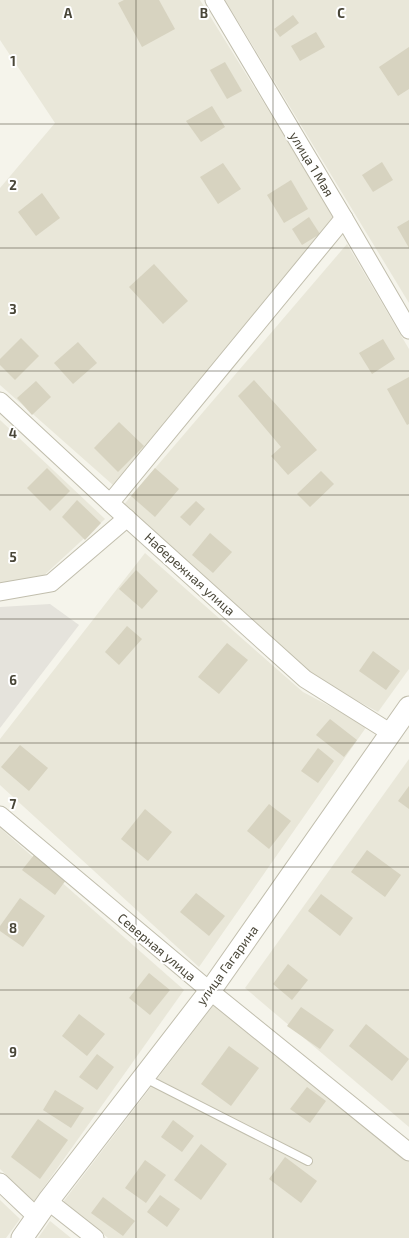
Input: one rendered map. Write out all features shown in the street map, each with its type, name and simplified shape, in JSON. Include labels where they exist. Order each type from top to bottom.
[{"type":"street","name":"улица 1 Мая","points":[[214,0],[409,330]]},
{"type":"street","points":[[110,503],[344,218]]},
{"type":"street","name":"Набережная улица","points":[[0,401],[110,503],[305,679],[391,733]]},
{"type":"street","points":[[0,592],[50,583],[127,518]]},
{"type":"street","name":"улица Гагарина","points":[[22,1238],[42,1209],[210,991],[409,707]]},
{"type":"street","name":"Северная улица","points":[[0,815],[210,991],[409,1152]]},
{"type":"street","points":[[0,1182],[42,1209],[95,1238]]},
{"type":"lane","points":[[143,1077],[308,1161]]},
{"type":"shaded area","points":[[0,0],[200,0],[334,216],[113,485],[0,385],[0,188],[55,123],[0,40]]},
{"type":"shaded area","points":[[225,0],[409,0],[409,303]]},
{"type":"shaded area","points":[[347,244],[409,349],[409,669],[378,712],[312,676],[121,508]]},
{"type":"shaded area","points":[[0,420],[105,519],[40,579],[0,585]]},
{"type":"shaded area","points":[[145,553],[303,692],[367,726],[199,967],[0,785],[0,739]]},
{"type":"shaded area","points":[[50,604],[79,625],[0,728],[0,607]]},
{"type":"shaded area","points":[[409,759],[409,1127],[245,988]]},
{"type":"shaded area","points":[[0,828],[184,990],[34,1201],[0,1169]]},
{"type":"shaded area","points":[[216,1002],[409,1160],[409,1238],[108,1238],[63,1202]]},
{"type":"shaded area","points":[[0,1200],[20,1219],[6,1238],[0,1238]]},
{"type":"shaded area","points":[[50,1221],[71,1238],[38,1238]]},
{"type":"building","points":[[124,0],[159,0],[175,29],[142,47],[118,3]]},
{"type":"building","points":[[293,15],[299,23],[280,37],[274,29]]},
{"type":"building","points":[[316,32],[325,47],[300,61],[291,46]]},
{"type":"building","points":[[409,47],[409,89],[398,96],[379,67]]},
{"type":"building","points":[[225,62],[242,91],[227,99],[210,70]]},
{"type":"building","points":[[212,106],[225,127],[201,142],[186,121]]},
{"type":"building","points":[[382,162],[393,180],[373,192],[362,175]]},
{"type":"building","points":[[223,163],[241,189],[218,204],[200,177]]},
{"type":"building","points":[[291,180],[308,209],[284,223],[267,195]]},
{"type":"building","points":[[42,193],[60,218],[36,236],[18,212]]},
{"type":"building","points":[[309,217],[320,234],[302,245],[292,229]]},
{"type":"building","points":[[409,220],[409,248],[397,227]]},
{"type":"building","points":[[154,264],[188,301],[163,324],[129,287]]},
{"type":"building","points":[[21,338],[39,356],[15,380],[0,365],[0,359]]},
{"type":"building","points":[[383,339],[395,359],[372,374],[359,353]]},
{"type":"building","points":[[78,342],[97,363],[73,384],[54,363]]},
{"type":"building","points":[[409,377],[409,424],[407,425],[387,389]]},
{"type":"building","points":[[254,380],[317,450],[288,475],[271,456],[281,447],[238,396]]},
{"type":"building","points":[[36,381],[51,397],[32,415],[17,398]]},
{"type":"building","points":[[119,422],[144,446],[118,472],[94,448]]},
{"type":"building","points":[[47,468],[70,491],[50,511],[27,488]]},
{"type":"building","points":[[155,468],[179,489],[155,517],[131,496]]},
{"type":"building","points":[[321,471],[334,484],[310,507],[297,494]]},
{"type":"building","points":[[77,500],[101,523],[85,540],[62,517]]},
{"type":"building","points":[[196,501],[205,509],[190,526],[180,517]]},
{"type":"building","points":[[210,533],[232,552],[213,573],[192,555]]},
{"type":"building","points":[[136,570],[158,591],[142,609],[119,589]]},
{"type":"building","points":[[127,626],[142,639],[119,665],[105,652]]},
{"type":"building","points":[[227,643],[248,660],[219,694],[198,677]]},
{"type":"building","points":[[373,651],[400,671],[386,690],[359,671]]},
{"type":"building","points":[[330,719],[357,740],[344,757],[316,735]]},
{"type":"building","points":[[20,745],[48,768],[29,791],[1,767]]},
{"type":"building","points":[[318,748],[334,761],[318,783],[301,771]]},
{"type":"building","points":[[409,786],[409,809],[398,801]]},
{"type":"building","points":[[269,804],[291,821],[269,849],[247,831]]},
{"type":"building","points":[[145,809],[172,832],[148,861],[121,839]]},
{"type":"building","points":[[367,850],[401,875],[385,897],[351,872]]},
{"type":"building","points":[[34,855],[66,880],[55,895],[22,870]]},
{"type":"building","points":[[196,893],[225,916],[209,936],[180,912]]},
{"type":"building","points":[[321,894],[353,918],[340,936],[308,911]]},
{"type":"building","points":[[20,898],[45,916],[23,947],[0,931],[0,926]]},
{"type":"building","points":[[288,964],[308,980],[292,1000],[273,984]]},
{"type":"building","points":[[149,973],[170,990],[150,1015],[129,998]]},
{"type":"building","points":[[301,1007],[334,1030],[320,1049],[287,1026]]},
{"type":"building","points":[[79,1014],[105,1034],[87,1056],[62,1036]]},
{"type":"building","points":[[366,1024],[409,1059],[392,1081],[349,1046]]},
{"type":"building","points":[[229,1046],[259,1068],[231,1106],[201,1084]]},
{"type":"building","points":[[97,1054],[114,1067],[97,1090],[79,1077]]},
{"type":"building","points":[[307,1087],[326,1101],[310,1123],[290,1109]]},
{"type":"building","points":[[55,1090],[84,1108],[71,1128],[43,1110]]},
{"type":"building","points":[[38,1119],[68,1140],[40,1179],[11,1157]]},
{"type":"building","points":[[173,1120],[194,1136],[182,1152],[161,1137]]},
{"type":"building","points":[[201,1144],[227,1164],[201,1200],[174,1180]]},
{"type":"building","points":[[285,1157],[317,1181],[301,1203],[269,1179]]},
{"type":"building","points":[[145,1160],[166,1175],[146,1203],[125,1188]]},
{"type":"building","points":[[160,1195],[180,1209],[167,1227],[147,1212]]},
{"type":"building","points":[[103,1197],[135,1221],[123,1236],[91,1213]]}]
